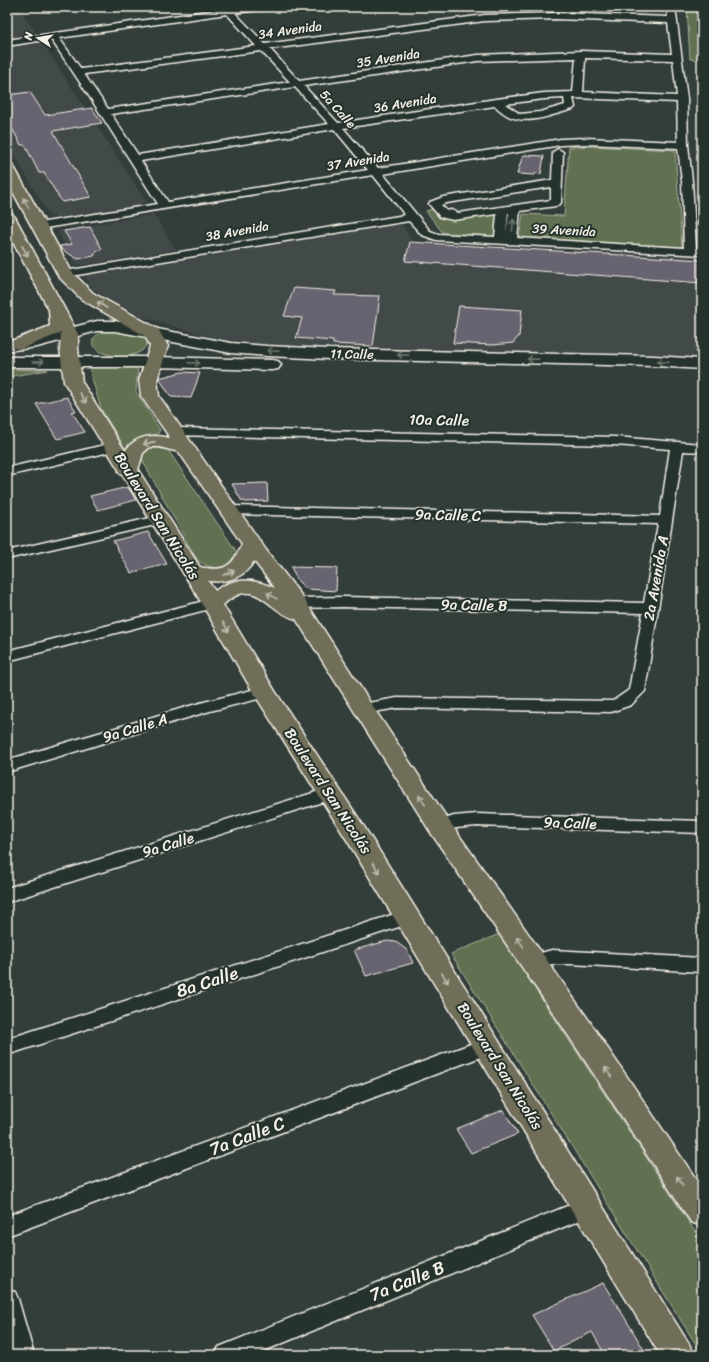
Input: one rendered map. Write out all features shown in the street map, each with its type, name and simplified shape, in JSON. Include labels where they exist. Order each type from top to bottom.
[{"type":"main road","points":[[7,167],[65,274],[87,296],[152,333],[159,346],[148,380],[150,396],[252,544],[301,610],[440,827],[702,1213]]},
{"type":"main road","points":[[7,217],[11,232],[70,334]]},
{"type":"main road","points":[[13,345],[59,328],[57,310]]},
{"type":"main road","name":"11 Calle","points":[[13,345],[70,334],[81,329],[97,326],[115,326],[231,348],[329,354],[654,361],[702,364]]},
{"type":"main road","name":"Boulevard San Nicolás","points":[[70,334],[69,349],[73,382],[212,604],[264,692],[328,794],[354,830],[678,1355]]},
{"type":"main road","name":"11 Calle","points":[[7,362],[155,362],[702,378]]},
{"type":"main road","points":[[128,472],[134,453],[138,447],[144,444],[181,440]]},
{"type":"main road","points":[[192,572],[213,577],[231,573],[241,567],[247,559],[252,544]]},
{"type":"main road","points":[[212,604],[232,588],[242,586],[255,587],[301,610]]},
{"type":"street","points":[[7,43],[226,9],[258,7]]},
{"type":"street","points":[[671,7],[682,99],[682,146],[696,252]]},
{"type":"street","name":"5a Calle","points":[[226,9],[263,46],[336,126],[426,233]]},
{"type":"street","name":"34 Avenida","points":[[80,72],[263,46],[485,18],[518,16],[571,16],[672,20]]},
{"type":"street","points":[[53,36],[80,72],[134,159],[166,206]]},
{"type":"street","name":"35 Avenida","points":[[106,112],[478,58],[523,54],[676,57]]},
{"type":"street","points":[[496,102],[513,115],[520,117],[570,107],[581,54]]},
{"type":"street","name":"36 Avenida","points":[[134,159],[336,126],[530,98],[573,95],[682,99]]},
{"type":"street","points":[[530,98],[541,114]]},
{"type":"street","name":"37 Avenida","points":[[38,226],[561,142],[586,141],[682,146]]},
{"type":"street","points":[[557,183],[528,186],[443,200],[434,204],[444,215],[452,215],[515,209],[556,203],[557,183],[558,152]]},
{"type":"street","points":[[505,241],[515,209]]},
{"type":"street","points":[[503,210],[505,241]]},
{"type":"street","name":"38 Avenida","points":[[65,274],[413,217]]},
{"type":"street","name":"39 Avenida","points":[[426,233],[436,237],[696,252]]},
{"type":"street","name":"10a Calle","points":[[181,440],[615,441],[702,448]]},
{"type":"street","name":"2a Avenida A","points":[[363,709],[397,703],[611,707],[622,704],[630,699],[637,691],[677,445]]},
{"type":"street","points":[[7,472],[113,447]]},
{"type":"street","name":"9a Calle C","points":[[230,510],[666,520]]},
{"type":"street","points":[[7,555],[159,520]]},
{"type":"street","name":"9a Calle B","points":[[301,610],[343,602],[650,608]]},
{"type":"street","points":[[7,656],[212,604]]},
{"type":"street","name":"9a Calle A","points":[[7,766],[206,707],[264,692]]},
{"type":"street","name":"9a Calle","points":[[7,895],[328,794]]},
{"type":"street","name":"9a Calle","points":[[440,827],[459,821],[477,820],[702,827]]},
{"type":"street","name":"8a Calle","points":[[7,1047],[407,917]]},
{"type":"street","points":[[533,962],[560,957],[702,965]]},
{"type":"street","name":"7a Calle C","points":[[7,1226],[487,1046]]},
{"type":"street","name":"7a Calle B","points":[[227,1355],[587,1207]]},
{"type":"street","points":[[7,1299],[22,1355]]},
{"type":"shaded area","points":[[7,7],[19,7],[146,201],[140,206],[57,218],[49,216],[7,142]]},
{"type":"shaded area","points":[[154,214],[176,250],[83,265],[75,263],[57,231]]},
{"type":"shaded area","points":[[390,224],[403,225],[413,244],[702,257],[702,357],[277,346],[245,342],[210,337],[139,316],[93,289],[85,276]]},
{"type":"green space","points":[[687,7],[702,7],[702,60],[690,59]]},
{"type":"green space","points":[[586,146],[675,150],[682,247],[519,239],[523,214],[564,216],[569,147]]},
{"type":"green space","points":[[433,209],[464,218],[492,215],[499,216],[496,237],[443,233],[426,211]]},
{"type":"green space","points":[[103,331],[121,331],[139,334],[148,341],[142,350],[133,355],[109,355],[99,351],[93,345],[94,338]]},
{"type":"green space","points":[[93,365],[138,367],[136,392],[160,430],[158,434],[134,441],[125,448],[101,409],[89,368]]},
{"type":"green space","points":[[7,369],[48,370],[7,377]]},
{"type":"green space","points":[[150,448],[162,448],[168,450],[236,551],[239,558],[235,563],[230,566],[219,568],[208,566],[197,560],[141,458],[143,452]]},
{"type":"green space","points":[[499,934],[702,1242],[702,1354],[451,954]]},
{"type":"building","points":[[30,92],[45,115],[92,108],[102,123],[53,131],[91,197],[62,202],[44,173],[39,173],[25,145],[21,145],[7,119],[7,95]]},
{"type":"building","points":[[523,155],[544,156],[541,174],[517,174]]},
{"type":"building","points":[[90,227],[102,249],[96,252],[94,256],[78,259],[61,249],[60,246],[72,244],[64,231]]},
{"type":"building","points":[[410,242],[702,260],[702,283],[405,261]]},
{"type":"building","points":[[294,288],[336,291],[334,295],[380,296],[373,346],[333,344],[333,341],[296,338],[302,318],[284,316]]},
{"type":"building","points":[[459,306],[522,310],[519,336],[513,343],[492,345],[453,343]]},
{"type":"building","points":[[182,372],[200,373],[191,398],[171,397],[159,378]]},
{"type":"building","points":[[67,397],[76,411],[72,412],[85,432],[57,439],[36,404]]},
{"type":"building","points":[[267,483],[268,501],[246,502],[241,500],[232,484]]},
{"type":"building","points":[[128,487],[136,500],[98,510],[90,496]]},
{"type":"building","points":[[148,532],[167,564],[131,573],[113,541]]},
{"type":"building","points":[[291,567],[337,568],[336,591],[308,589],[304,587],[298,581]]},
{"type":"building","points":[[387,941],[396,942],[407,950],[413,963],[366,976],[354,950]]},
{"type":"building","points":[[503,1110],[518,1134],[471,1153],[456,1129]]},
{"type":"building","points":[[603,1283],[647,1355],[605,1355],[592,1332],[554,1351],[532,1315]]}]
